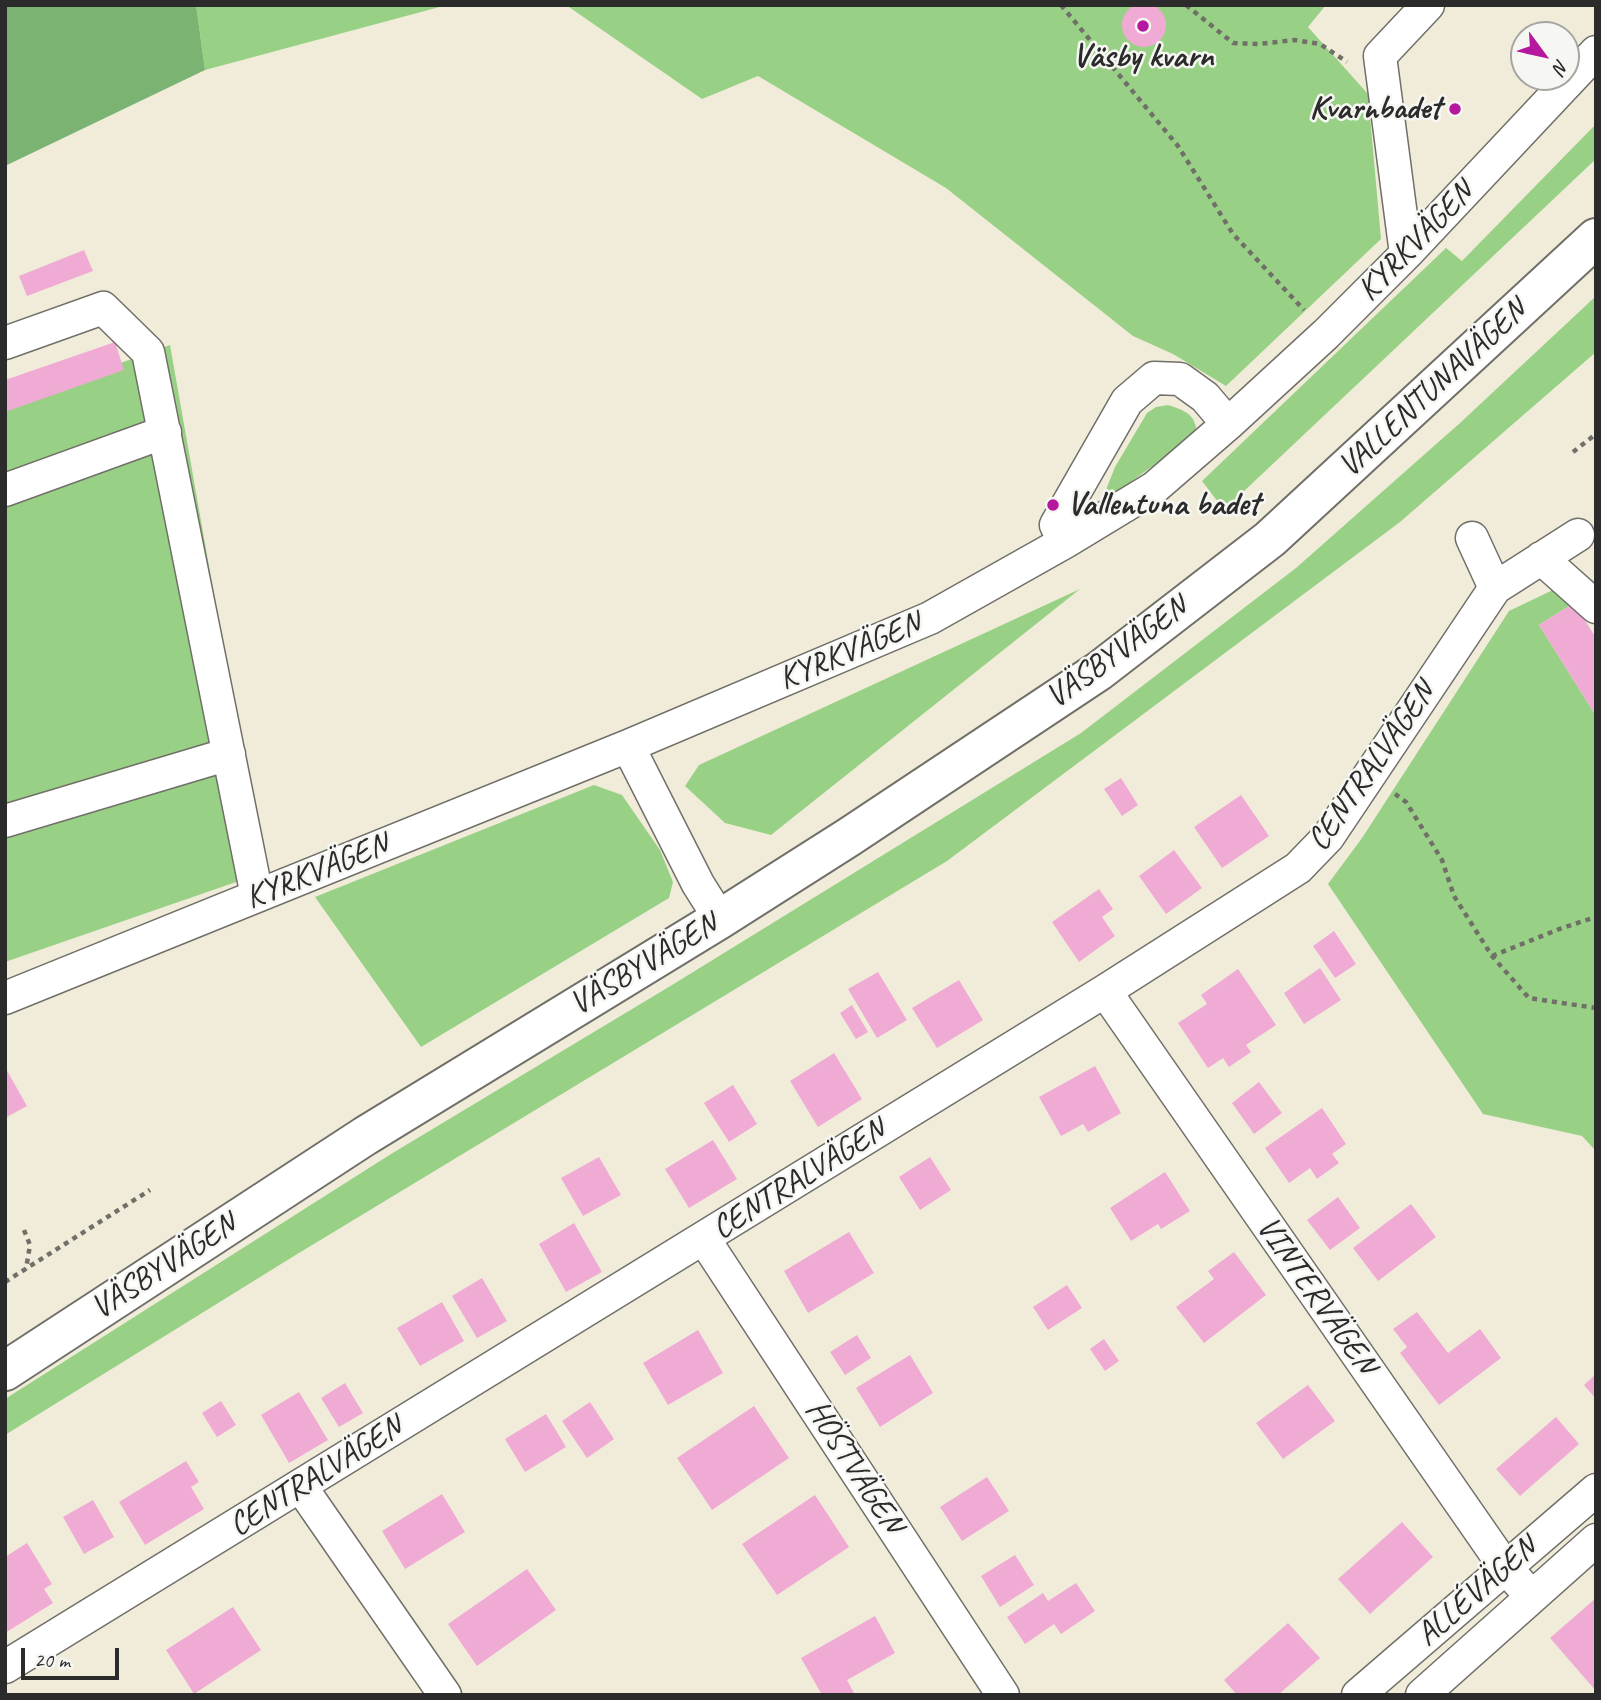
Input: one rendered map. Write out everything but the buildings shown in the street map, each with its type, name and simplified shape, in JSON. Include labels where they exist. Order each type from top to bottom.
[{"type":"main road","name":"VALLENTUNAVÄGEN","points":[[1270,539],[1596,238]]},
{"type":"main road","name":"VÄSBYVÄGEN","points":[[5,1371],[365,1136],[849,837],[1099,671],[1270,539]]},
{"type":"street","points":[[1406,254],[1380,56],[1428,5]]},
{"type":"street","name":"KYRKVÄGEN","points":[[5,998],[628,746],[930,618],[1065,542],[1154,488],[1326,334],[1406,254],[1596,51]]},
{"type":"street","points":[[5,343],[103,308],[148,352],[257,896]]},
{"type":"street","points":[[1065,542],[1056,526],[1127,401],[1154,378],[1180,379],[1205,397],[1228,424]]},
{"type":"street","points":[[5,490],[165,432]]},
{"type":"street","name":"CENTRALVÄGEN","points":[[5,1667],[704,1239],[1298,868],[1328,837],[1495,588],[1578,535]]},
{"type":"street","points":[[1472,538],[1495,588]]},
{"type":"street","points":[[1541,558],[1596,607]]},
{"type":"street","points":[[628,746],[698,884],[720,919]]},
{"type":"street","points":[[5,821],[229,754]]},
{"type":"street","name":"VINTERVÄGEN","points":[[1105,991],[1505,1567],[1532,1597]]},
{"type":"street","name":"HÖSTVÄGEN","points":[[704,1239],[1003,1695]]},
{"type":"street","points":[[301,1487],[446,1695]]},
{"type":"street","name":"ALLÉVÄGEN","points":[[1358,1695],[1596,1490]]},
{"type":"street","name":"ALLÉVÄGEN","points":[[1432,1692],[1596,1540]]},
{"type":"street","points":[[1398,1661],[1432,1692]]},
{"type":"path","points":[[1060,5],[1178,146],[1233,234],[1326,334]]},
{"type":"path","points":[[1186,5],[1233,43],[1258,44],[1295,40],[1320,44],[1354,66],[1380,56]]},
{"type":"path","points":[[1573,452],[1596,434]]},
{"type":"path","points":[[1369,776],[1406,802],[1442,860],[1454,896],[1492,957],[1529,998],[1596,1008]]},
{"type":"path","points":[[1492,957],[1596,917]]},
{"type":"path","points":[[5,1282],[150,1190]]},
{"type":"path","points":[[24,1230],[30,1245],[26,1269]]},
{"type":"green space","points":[[5,5],[196,5],[205,70],[5,166]]},
{"type":"green space","points":[[196,5],[447,5],[205,70]]},
{"type":"green space","points":[[566,5],[1326,5],[1308,27],[1368,94],[1381,239],[1226,386],[1173,354],[1133,336],[946,188],[758,76],[702,99]]},
{"type":"green space","points":[[1596,124],[1596,159],[1224,510],[1202,481],[1446,248],[1462,261]]},
{"type":"green space","points":[[1596,296],[1596,352],[1400,522],[947,861],[294,1256],[5,1435],[5,1399],[391,1154],[1081,733],[1296,568],[1460,423]]},
{"type":"green space","points":[[170,345],[231,691],[268,871],[5,962],[5,405]]},
{"type":"green space","points":[[1168,405],[1191,417],[1197,433],[1105,501],[1102,500],[1115,467],[1147,413],[1156,407]]},
{"type":"green space","points":[[1557,588],[1574,603],[1539,625],[1596,716],[1596,1151],[1582,1136],[1483,1114],[1328,884],[1362,838],[1509,611]]},
{"type":"green space","points":[[1080,589],[771,835],[725,823],[685,786],[699,765]]},
{"type":"green space","points":[[594,785],[622,795],[660,850],[673,882],[669,898],[421,1047],[315,897]]},
{"type":"place","name":"Väsby kvarn","points":[[1143,26]]},
{"type":"place","name":"Kvarnbadet","points":[[1455,109]]},
{"type":"place","name":"Vallentuna badet","points":[[1053,505]]}]
